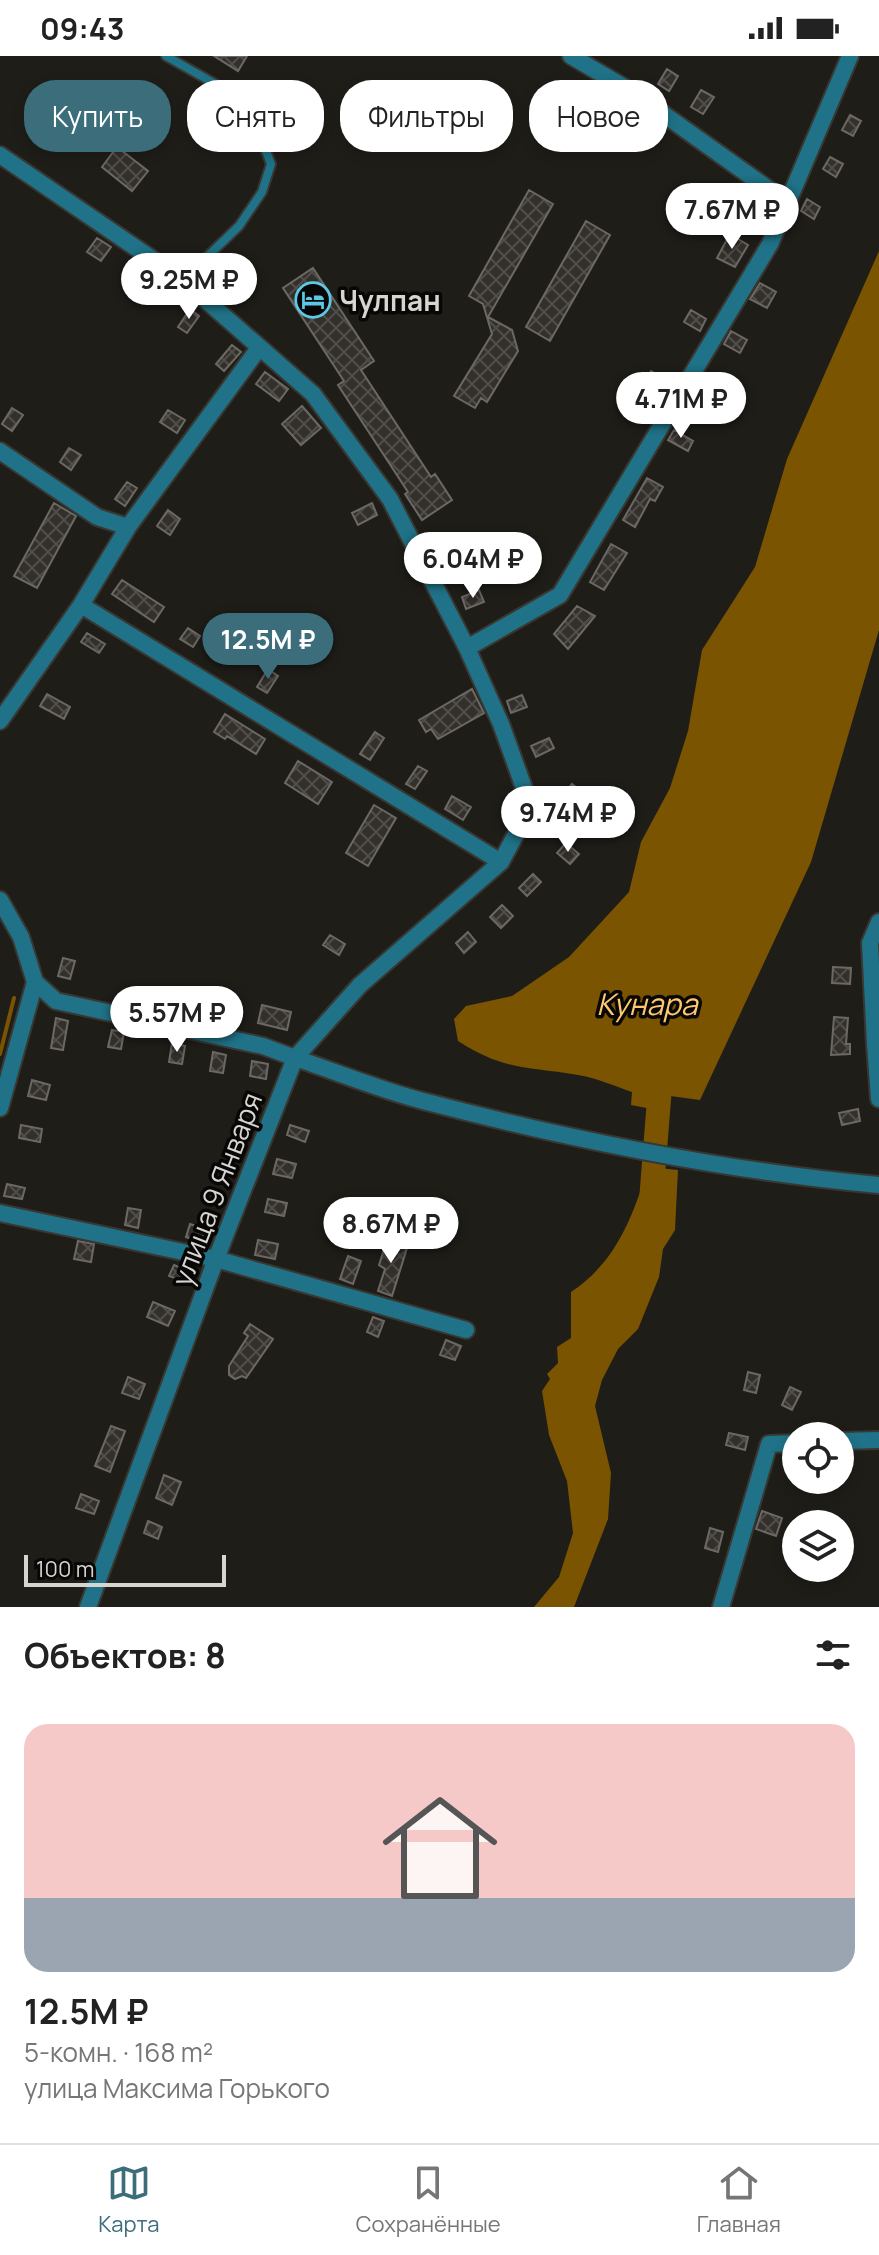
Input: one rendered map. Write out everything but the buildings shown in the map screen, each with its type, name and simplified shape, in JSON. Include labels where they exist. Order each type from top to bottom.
[{"type":"street","points":[[571,56],[634,93],[788,203]]},
{"type":"street","points":[[467,648],[560,595],[770,244],[850,56]]},
{"type":"street","points":[[0,155],[183,280],[313,394],[390,499],[467,648],[501,724],[528,799],[524,819],[501,862],[81,605]]},
{"type":"street","points":[[0,721],[81,605],[128,527],[259,348]]},
{"type":"street","points":[[0,451],[97,517],[128,527]]},
{"type":"street","name":"улица 9 Января","points":[[88,1607],[216,1259],[295,1058],[360,985],[501,862]]},
{"type":"street","points":[[0,900],[21,937],[35,982],[56,1001],[263,1046],[421,1101],[683,1159],[790,1177],[879,1185]]},
{"type":"street","points":[[879,922],[870,943],[879,1099]]},
{"type":"street","points":[[0,1108],[35,982]]},
{"type":"street","points":[[0,1213],[216,1259],[466,1330]]},
{"type":"street","points":[[854,1441],[879,1440]]},
{"type":"street","points":[[721,1607],[769,1444],[782,1444]]},
{"type":"lane","points":[[166,56],[233,94],[258,130],[271,164],[262,192],[239,226],[183,280]]},
{"type":"water","name":"Кунара","points":[[879,251],[879,630],[811,862],[700,1100],[663,1095],[657,1110],[631,1105],[632,1092],[605,1082],[489,1058],[458,1041],[454,1019],[466,1006],[512,996],[569,957],[629,892],[641,842],[670,788],[688,731],[702,650],[755,567],[787,459]]},
{"type":"water","points":[[648,1167],[678,1170],[675,1230],[663,1249],[659,1277],[638,1329],[618,1349],[602,1380],[595,1406],[611,1473],[608,1519],[574,1607],[534,1607],[559,1577],[573,1533],[567,1481],[549,1435],[542,1391],[550,1379],[547,1374],[558,1363],[557,1347],[571,1338],[571,1292],[600,1267],[621,1237]]},
{"type":"waterway","points":[[0,1054],[14,998]]},
{"type":"waterway","name":"Кунара","points":[[651,1201],[661,1074]]},
{"type":"place","name":"Чулпан","points":[[313,300]]}]
